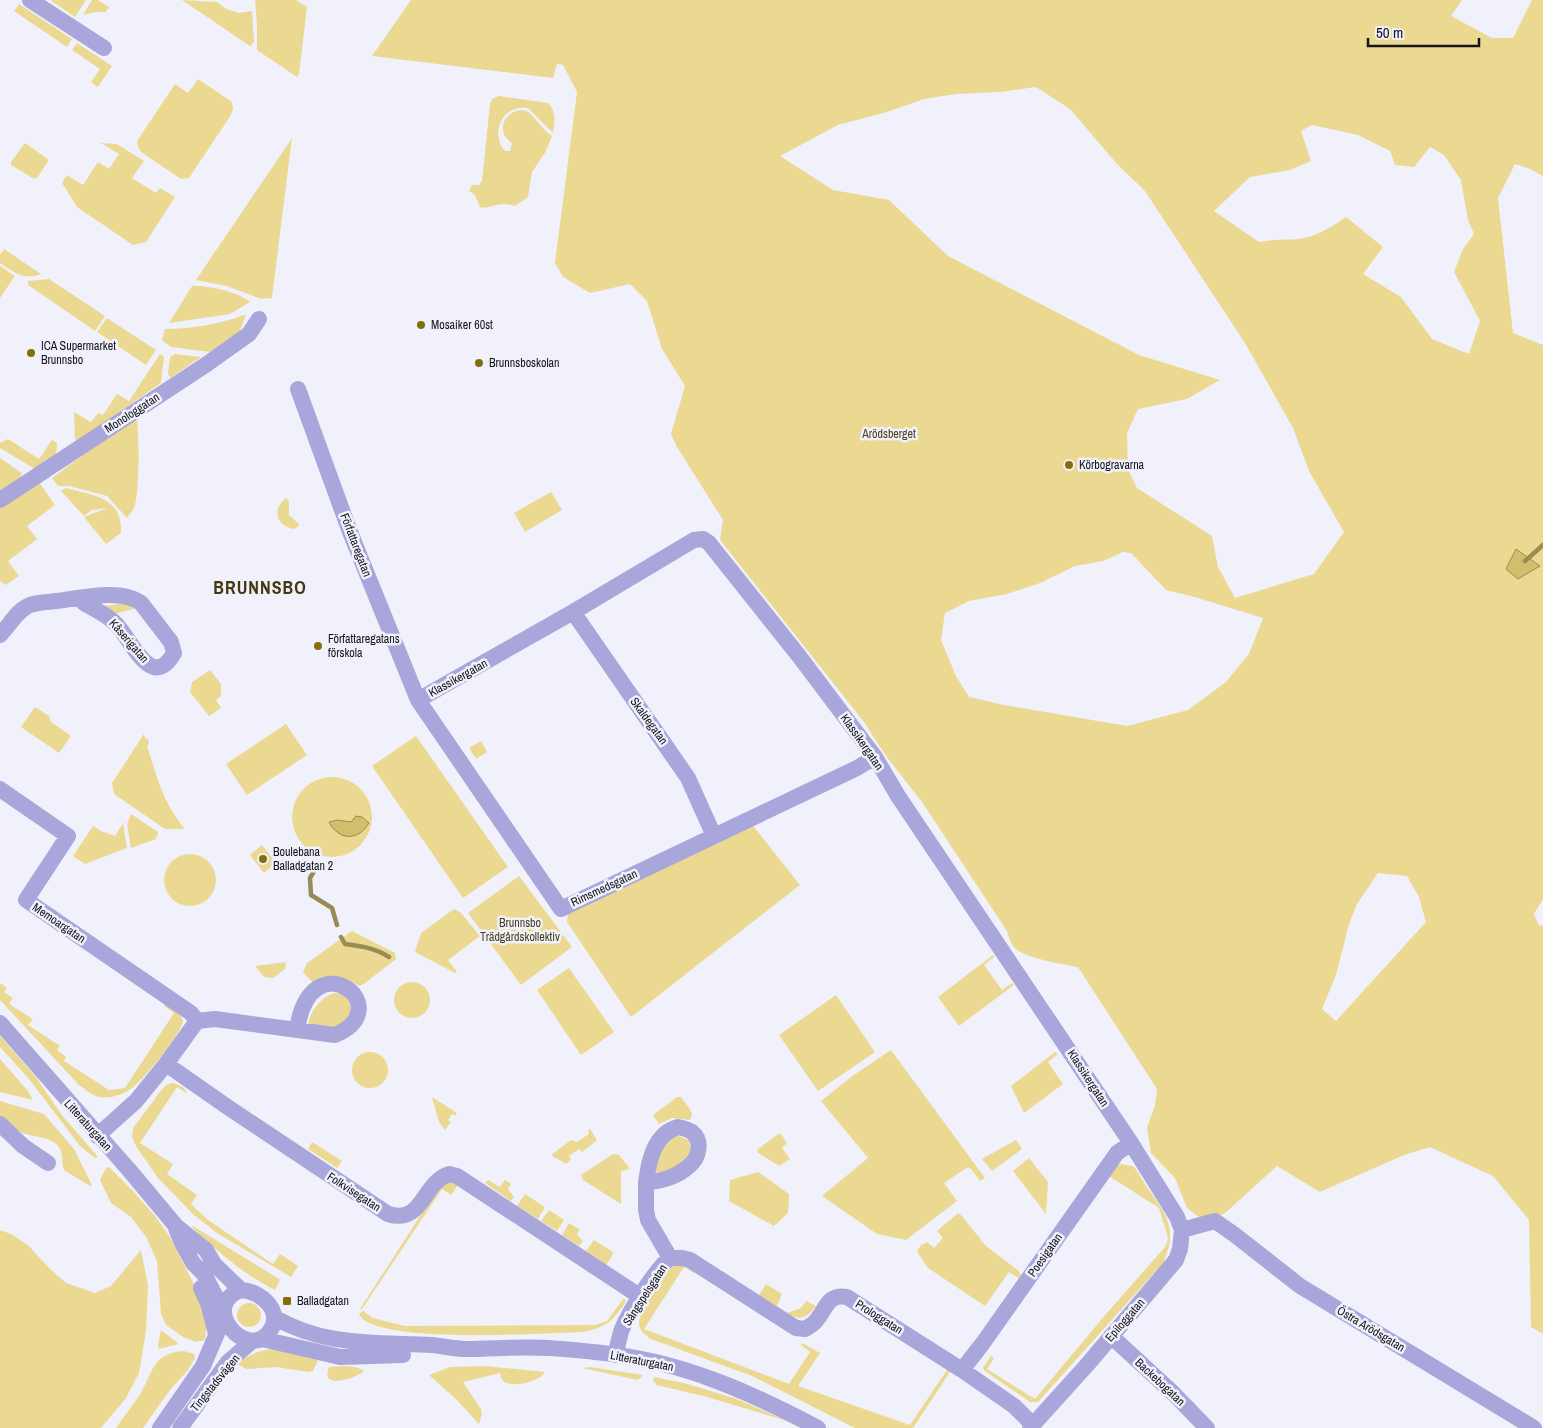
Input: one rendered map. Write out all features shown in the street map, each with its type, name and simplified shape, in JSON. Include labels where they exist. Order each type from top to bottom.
[{"type":"street","points":[[30,0],[104,48]]},
{"type":"street","name":"Monologgatan","points":[[0,500],[207,364],[249,334],[259,319]]},
{"type":"street","name":"Författaregatan","points":[[298,389],[350,532],[418,700]]},
{"type":"street","name":"Klassikergatan","points":[[418,700],[573,612],[694,540],[703,539],[726,563],[875,757],[898,796],[1131,1143],[1177,1216],[1182,1230]]},
{"type":"street","name":"Kåserigatan","points":[[0,635],[20,611],[31,604],[94,595],[117,595],[135,599],[140,603],[171,642],[174,653],[168,662],[160,668],[152,666],[141,658],[118,626],[108,617],[84,603],[83,598]]},
{"type":"street","name":"Skaldegatan","points":[[573,612],[688,778],[714,836]]},
{"type":"street","name":"Rimsmedsgatan","points":[[418,700],[561,909],[857,768],[875,757]]},
{"type":"street","name":"Memoargatan","points":[[0,789],[68,836],[26,900],[190,1013],[197,1021]]},
{"type":"street","points":[[98,1136],[136,1101],[197,1021],[215,1019],[297,1030]]},
{"type":"street","name":"Litteraturgatan","points":[[0,1024],[176,1226],[206,1250],[214,1264],[242,1290],[250,1290],[268,1302],[274,1312],[274,1318],[297,1330],[348,1342],[390,1345],[434,1345],[455,1349],[546,1348],[615,1355],[651,1362],[710,1379],[767,1401],[818,1428]]},
{"type":"street","name":"Folkvisegatan","points":[[166,1064],[388,1214],[396,1216],[410,1213],[416,1208],[437,1179],[449,1174],[457,1176],[640,1297]]},
{"type":"street","points":[[0,1124],[23,1146],[48,1163]]},
{"type":"street","name":"Poesigatan","points":[[962,1370],[1112,1159],[1131,1143]]},
{"type":"street","name":"Sångspelsgatan","points":[[615,1355],[622,1329],[629,1315],[640,1297],[670,1258],[648,1220],[646,1182]]},
{"type":"street","name":"Östra Arödsgatan","points":[[1182,1230],[1215,1221],[1300,1286],[1534,1428]]},
{"type":"street","name":"Litteraturgatan","points":[[176,1226],[182,1243],[193,1263],[204,1274],[217,1299],[229,1328],[245,1339],[340,1357],[438,1353],[455,1349]]},
{"type":"street","name":"Epiloggatan","points":[[1031,1427],[1176,1260],[1180,1248],[1182,1230]]},
{"type":"street","name":"Prologgatan","points":[[670,1258],[690,1260],[796,1328],[805,1329],[815,1322],[834,1297],[847,1297],[962,1370],[1014,1406],[1031,1427]]},
{"type":"street","name":"Litteraturgatan","points":[[193,1263],[194,1272],[208,1303],[216,1334]]},
{"type":"street","points":[[224,1313],[230,1297],[242,1290]]},
{"type":"street","name":"Tingstadsvägen","points":[[160,1428],[203,1366],[224,1313]]},
{"type":"street","points":[[257,1340],[271,1329],[274,1318]]},
{"type":"street","name":"Backebogatan","points":[[1110,1336],[1173,1393],[1207,1428]]},
{"type":"street","name":"Tingstadsvägen","points":[[180,1428],[228,1362],[257,1340]]},
{"type":"green space","points":[[50,0],[86,0],[75,17]]},
{"type":"green space","points":[[92,0],[98,0],[109,7],[106,12],[83,15]]},
{"type":"green space","points":[[182,0],[217,2],[226,9],[239,13],[252,11],[254,42],[250,46]]},
{"type":"green space","points":[[255,0],[296,0],[307,7],[299,74],[297,77],[257,50]]},
{"type":"green space","name":"Arödsberget","points":[[411,0],[1462,0],[1451,16],[1492,38],[1513,38],[1532,0],[1543,0],[1543,176],[1515,164],[1498,198],[1513,333],[1543,345],[1543,899],[1534,914],[1539,926],[1543,925],[1543,1334],[1531,1327],[1529,1220],[1493,1176],[1430,1147],[1404,1155],[1320,1192],[1277,1166],[1224,1214],[1200,1218],[1187,1208],[1175,1178],[1151,1153],[1147,1128],[1155,1105],[1157,1089],[1078,967],[1033,957],[1013,946],[1007,931],[922,802],[886,756],[864,722],[720,540],[723,520],[677,447],[671,434],[685,386],[662,349],[647,301],[630,284],[590,293],[563,277],[555,263],[577,92],[563,65],[557,64],[553,78],[372,56]],"holes":[[[1036,87],[1070,109],[1117,164],[1145,191],[1245,343],[1293,428],[1309,471],[1344,532],[1314,574],[1235,598],[1218,567],[1212,536],[1137,488],[1128,469],[1127,433],[1138,409],[1187,399],[1220,380],[1139,355],[948,256],[889,200],[833,190],[780,156],[838,125],[887,112],[924,99],[956,94],[1000,92]],[[1312,125],[1358,135],[1390,151],[1395,165],[1414,167],[1430,147],[1444,155],[1461,180],[1468,220],[1474,234],[1463,249],[1454,272],[1480,321],[1469,354],[1432,339],[1401,297],[1363,274],[1383,247],[1346,217],[1312,236],[1299,239],[1259,242],[1214,211],[1250,177],[1290,170],[1311,161],[1301,131]],[[1123,552],[1131,553],[1166,590],[1263,618],[1249,654],[1226,682],[1188,710],[1127,726],[1004,705],[969,697],[956,676],[941,640],[945,613],[969,601],[1007,594],[1040,583],[1075,566],[1103,561]],[[1378,873],[1407,876],[1419,897],[1426,922],[1336,1021],[1322,1009],[1336,975],[1349,924],[1357,904]]]},
{"type":"green space","points":[[19,4],[72,39],[67,47],[14,11]]},
{"type":"green space","points":[[77,43],[112,66],[98,87],[91,82],[100,69],[72,50]]},
{"type":"green space","points":[[198,79],[232,102],[233,108],[231,115],[189,178],[181,179],[141,152],[137,141],[175,84],[188,93]]},
{"type":"green space","points":[[499,96],[548,103],[554,113],[553,133],[528,108],[519,108],[505,115],[501,122],[498,137],[505,151],[510,151],[512,144],[505,137],[504,122],[513,112],[526,111],[552,136],[545,153],[532,172],[528,197],[515,206],[499,204],[484,208],[480,207],[475,195],[469,191],[472,185],[479,185],[482,181],[490,104],[492,99]]},
{"type":"green space","points":[[292,138],[272,298],[261,299],[227,286],[196,280]]},
{"type":"green space","points":[[25,143],[49,160],[37,178],[34,179],[11,165],[11,162]]},
{"type":"green space","points":[[101,143],[117,144],[144,161],[132,178],[156,193],[160,188],[175,197],[146,242],[133,245],[77,207],[62,183],[67,175],[83,185],[98,162],[109,169],[119,154]]},
{"type":"green space","points":[[4,249],[41,274],[24,276],[0,263],[0,255]]},
{"type":"green space","points":[[0,266],[15,276],[0,298]]},
{"type":"green space","points":[[49,279],[105,316],[95,331],[28,285],[28,281]]},
{"type":"green space","points":[[192,286],[223,290],[239,295],[250,302],[230,314],[169,323]]},
{"type":"green space","points":[[246,315],[239,333],[210,352],[171,347],[162,340],[165,329],[205,325]]},
{"type":"green space","points":[[107,318],[156,350],[146,365],[97,332]]},
{"type":"green space","points":[[160,354],[164,357],[161,383],[77,441],[75,439],[74,412],[91,422],[98,413],[103,415],[117,394],[129,401]]},
{"type":"green space","points":[[175,354],[201,357],[170,378],[168,373],[170,357]]},
{"type":"green space","points":[[137,419],[139,451],[136,500],[134,508],[127,518],[107,496],[69,486],[58,486],[52,478],[94,447]]},
{"type":"green space","points":[[8,439],[39,459],[52,440],[57,443],[56,455],[44,461],[35,469],[0,448],[0,443]]},
{"type":"green space","points":[[0,458],[22,473],[20,478],[0,491]]},
{"type":"green space","points":[[39,482],[55,505],[27,526],[37,539],[8,561],[19,576],[6,585],[0,581],[0,503]]},
{"type":"green space","points":[[66,488],[96,496],[112,505],[120,521],[121,533],[106,544],[84,517],[107,508],[92,510],[84,516],[61,491]]},
{"type":"green space","points":[[551,492],[562,510],[525,532],[514,513]]},
{"type":"green space","points":[[286,498],[289,501],[289,515],[299,524],[294,529],[283,525],[278,517],[277,512],[281,502]]},
{"type":"green space","points":[[127,603],[136,608],[115,614],[104,606]]},
{"type":"green space","points":[[210,670],[221,684],[221,696],[216,700],[221,708],[209,716],[190,692],[192,682]]},
{"type":"green space","points":[[35,707],[49,716],[51,722],[71,736],[59,753],[21,727]]},
{"type":"green space","points":[[286,724],[307,755],[247,795],[226,764]]},
{"type":"green space","points":[[144,734],[145,738],[148,739],[149,743],[147,746],[166,799],[185,829],[165,829],[114,794],[112,783]]},
{"type":"green space","points":[[416,736],[508,867],[463,898],[372,766]]},
{"type":"green space","points":[[481,741],[487,752],[476,759],[469,748]]},
{"type":"green space","points":[[324,777],[340,777],[361,788],[372,809],[372,825],[361,846],[340,857],[324,857],[310,851],[298,839],[292,825],[292,809],[298,795],[310,783]]},
{"type":"green space","points":[[131,814],[158,832],[156,839],[131,848],[127,824]]},
{"type":"green space","points":[[123,823],[127,848],[85,864],[73,856],[93,826],[115,836]]},
{"type":"green space","points":[[751,823],[800,885],[631,1017],[567,922],[568,913]]},
{"type":"green space","name":"Boulebana Balladgatan 2","points":[[262,845],[276,863],[264,873],[250,855]]},
{"type":"green space","points":[[190,854],[204,858],[212,866],[216,880],[212,894],[204,902],[190,906],[176,902],[168,894],[164,880],[168,866],[176,858]]},
{"type":"green space","name":"Brunnsbo Trädgårdskollektiv","points":[[519,876],[572,947],[521,985],[468,913]]},
{"type":"green space","points":[[454,909],[460,912],[480,936],[448,960],[457,972],[455,973],[415,952],[421,933]]},
{"type":"green space","points":[[352,931],[395,953],[396,959],[359,986],[341,978],[313,983],[303,972],[307,963]]},
{"type":"green space","points":[[993,955],[994,957],[984,965],[1002,990],[1012,983],[1014,985],[959,1026],[938,997]]},
{"type":"green space","points":[[286,962],[285,969],[273,978],[264,977],[255,966]]},
{"type":"green space","points":[[569,968],[614,1032],[581,1055],[537,990]]},
{"type":"green space","points":[[412,982],[424,988],[430,1000],[424,1012],[412,1018],[400,1012],[394,1000],[400,988]]},
{"type":"green space","points":[[0,983],[7,988],[4,992],[13,998],[9,1004],[33,1019],[28,1025],[60,1046],[57,1050],[66,1057],[64,1061],[109,1090],[125,1088],[174,1013],[164,1006],[166,1004],[181,1016],[183,1022],[174,1038],[151,1069],[135,1085],[119,1095],[99,1097],[79,1085],[0,1000]]},
{"type":"green space","points":[[335,993],[343,994],[349,999],[352,1015],[338,1028],[308,1024],[317,1005]]},
{"type":"green space","points":[[836,995],[875,1052],[818,1091],[779,1035]]},
{"type":"green space","points":[[0,1036],[36,1077],[61,1114],[98,1157],[95,1158],[80,1146],[29,1079],[0,1047]]},
{"type":"green space","points":[[891,1050],[985,1178],[980,1181],[968,1167],[944,1183],[957,1201],[906,1240],[877,1234],[822,1196],[868,1158],[821,1101],[851,1077]]},
{"type":"green space","points":[[370,1052],[383,1057],[388,1070],[383,1083],[370,1088],[357,1083],[352,1070],[357,1057]]},
{"type":"green space","points":[[1055,1052],[1058,1054],[1048,1062],[1063,1084],[1024,1113],[1011,1086]]},
{"type":"green space","points":[[0,1059],[28,1091],[33,1100],[0,1092]]},
{"type":"green space","points":[[173,1083],[183,1087],[188,1094],[177,1087],[140,1143],[173,1164],[167,1174],[197,1195],[191,1204],[208,1220],[273,1264],[280,1254],[298,1266],[291,1277],[217,1233],[194,1215],[158,1178],[136,1146],[132,1137],[133,1128],[166,1085]]},
{"type":"green space","points":[[432,1097],[457,1113],[455,1116],[452,1114],[448,1120],[451,1122],[445,1130],[439,1122]]},
{"type":"green space","points":[[677,1097],[681,1097],[690,1109],[692,1115],[690,1120],[672,1118],[659,1124],[653,1115]]},
{"type":"green space","points":[[0,1101],[44,1114],[74,1149],[92,1185],[90,1186],[64,1170],[59,1147],[55,1143],[19,1131],[0,1116]]},
{"type":"green space","points":[[590,1129],[597,1140],[582,1152],[579,1149],[569,1156],[571,1159],[566,1164],[551,1155],[571,1140],[577,1142],[589,1134],[588,1130]]},
{"type":"green space","points":[[778,1134],[781,1134],[787,1143],[782,1148],[790,1159],[779,1166],[757,1152],[758,1149]]},
{"type":"green space","points":[[676,1135],[689,1140],[691,1152],[671,1169],[656,1172],[661,1150]]},
{"type":"green space","points":[[1016,1140],[1022,1149],[992,1171],[982,1159]]},
{"type":"green space","points":[[312,1142],[342,1161],[337,1168],[308,1149]]},
{"type":"green space","points":[[613,1154],[619,1155],[630,1169],[621,1171],[621,1204],[583,1180],[581,1175]]},
{"type":"green space","points":[[1029,1158],[1048,1182],[1046,1214],[1013,1171]]},
{"type":"green space","points":[[1121,1164],[1133,1166],[1165,1214],[1169,1224],[1170,1235],[1163,1263],[1038,1402],[1030,1402],[985,1371],[983,1368],[991,1356],[994,1358],[987,1369],[1035,1399],[1166,1246],[1168,1238],[1159,1208],[1109,1176],[1116,1166]]},
{"type":"green space","points":[[109,1167],[155,1216],[170,1237],[199,1294],[207,1319],[205,1340],[196,1342],[183,1337],[166,1325],[161,1314],[157,1261],[146,1237],[131,1217],[111,1203],[100,1180],[106,1168]]},
{"type":"green space","points":[[758,1172],[789,1194],[788,1213],[774,1226],[729,1201],[730,1180]]},
{"type":"green space","points":[[488,1180],[500,1187],[505,1180],[511,1184],[508,1189],[514,1197],[511,1201],[485,1183]]},
{"type":"green space","points":[[450,1181],[458,1185],[451,1195],[442,1189],[362,1309],[360,1309],[439,1187]]},
{"type":"green space","points":[[525,1194],[545,1207],[538,1219],[517,1206]]},
{"type":"green space","points":[[549,1210],[564,1220],[557,1231],[541,1221]]},
{"type":"green space","points":[[958,1213],[986,1246],[1019,1271],[1021,1276],[1020,1279],[1009,1272],[985,1306],[928,1268],[917,1251],[921,1245],[927,1242],[934,1248],[943,1238],[937,1231]]},
{"type":"green space","points":[[569,1223],[580,1230],[577,1234],[583,1241],[579,1246],[562,1235]]},
{"type":"green space","points":[[193,1226],[279,1279],[275,1290],[231,1262]]},
{"type":"green space","points":[[0,1230],[11,1234],[28,1245],[66,1283],[95,1293],[111,1286],[141,1250],[148,1286],[146,1331],[139,1373],[126,1398],[101,1428],[0,1428]]},
{"type":"green space","points":[[594,1240],[613,1252],[606,1265],[586,1251]]},
{"type":"green space","points":[[681,1265],[695,1271],[694,1273],[684,1267],[644,1329],[789,1384],[810,1352],[801,1345],[802,1343],[820,1353],[798,1386],[910,1425],[947,1370],[952,1369],[913,1428],[855,1428],[752,1376],[651,1339],[645,1334],[640,1329],[639,1324],[642,1311],[669,1270],[673,1266]]},
{"type":"green space","points":[[766,1284],[782,1294],[777,1306],[759,1295]]},
{"type":"green space","points":[[623,1299],[626,1300],[625,1303],[612,1319],[602,1326],[582,1332],[499,1335],[426,1334],[394,1330],[371,1324],[359,1314],[363,1311],[373,1318],[405,1326],[596,1325],[607,1321]]},
{"type":"green space","points":[[806,1301],[816,1306],[807,1315],[800,1318],[787,1313],[801,1308]]},
{"type":"green space","points":[[249,1303],[257,1307],[261,1315],[257,1323],[249,1327],[241,1323],[237,1315],[241,1307]]},
{"type":"green space","points":[[161,1330],[178,1343],[178,1344],[159,1349]]},
{"type":"green space","points":[[275,1349],[318,1360],[313,1371],[308,1372],[276,1367],[247,1369],[236,1364],[264,1350]]},
{"type":"green space","points":[[184,1351],[194,1354],[195,1358],[188,1370],[170,1390],[143,1428],[116,1428],[139,1396],[159,1360],[173,1353]]},
{"type":"green space","points":[[484,1366],[545,1372],[538,1378],[522,1384],[505,1382],[500,1373],[463,1382],[481,1409],[482,1414],[479,1424],[457,1400],[429,1375],[450,1367]]},
{"type":"green space","points":[[329,1367],[352,1367],[364,1371],[354,1377],[334,1381],[329,1379],[327,1374]]},
{"type":"green space","points":[[590,1367],[643,1375],[638,1380],[582,1368]]},
{"type":"green space","points":[[654,1377],[684,1383],[737,1399],[787,1421],[707,1397],[657,1385],[653,1381]]},
{"type":"shaded area","points":[[1516,549],[1540,566],[1518,579],[1506,569]]},
{"type":"shaded area","points":[[356,816],[362,817],[369,823],[354,836],[343,835],[333,828],[329,822],[338,820],[351,822]]},
{"type":"waterway","points":[[1525,561],[1543,545]]},
{"type":"waterway","points":[[317,866],[310,878],[311,895],[332,908],[337,925]]},
{"type":"waterway","points":[[341,937],[345,944],[373,949],[389,957]]},
{"type":"place","name":"Mosaiker 60st","points":[[421,325]]},
{"type":"place","name":"ICA Supermarket Brunnsbo","points":[[31,353]]},
{"type":"place","name":"Brunnsboskolan","points":[[479,363]]},
{"type":"place","name":"Körbogravarna","points":[[1069,465]]},
{"type":"place","name":"Författaregatans förskola","points":[[318,646]]},
{"type":"place","name":"Boulebana Balladgatan 2","points":[[263,859]]},
{"type":"place","name":"Balladgatan","points":[[287,1301]]},
{"type":"district","name":"BRUNNSBO","points":[[260,587]]}]
